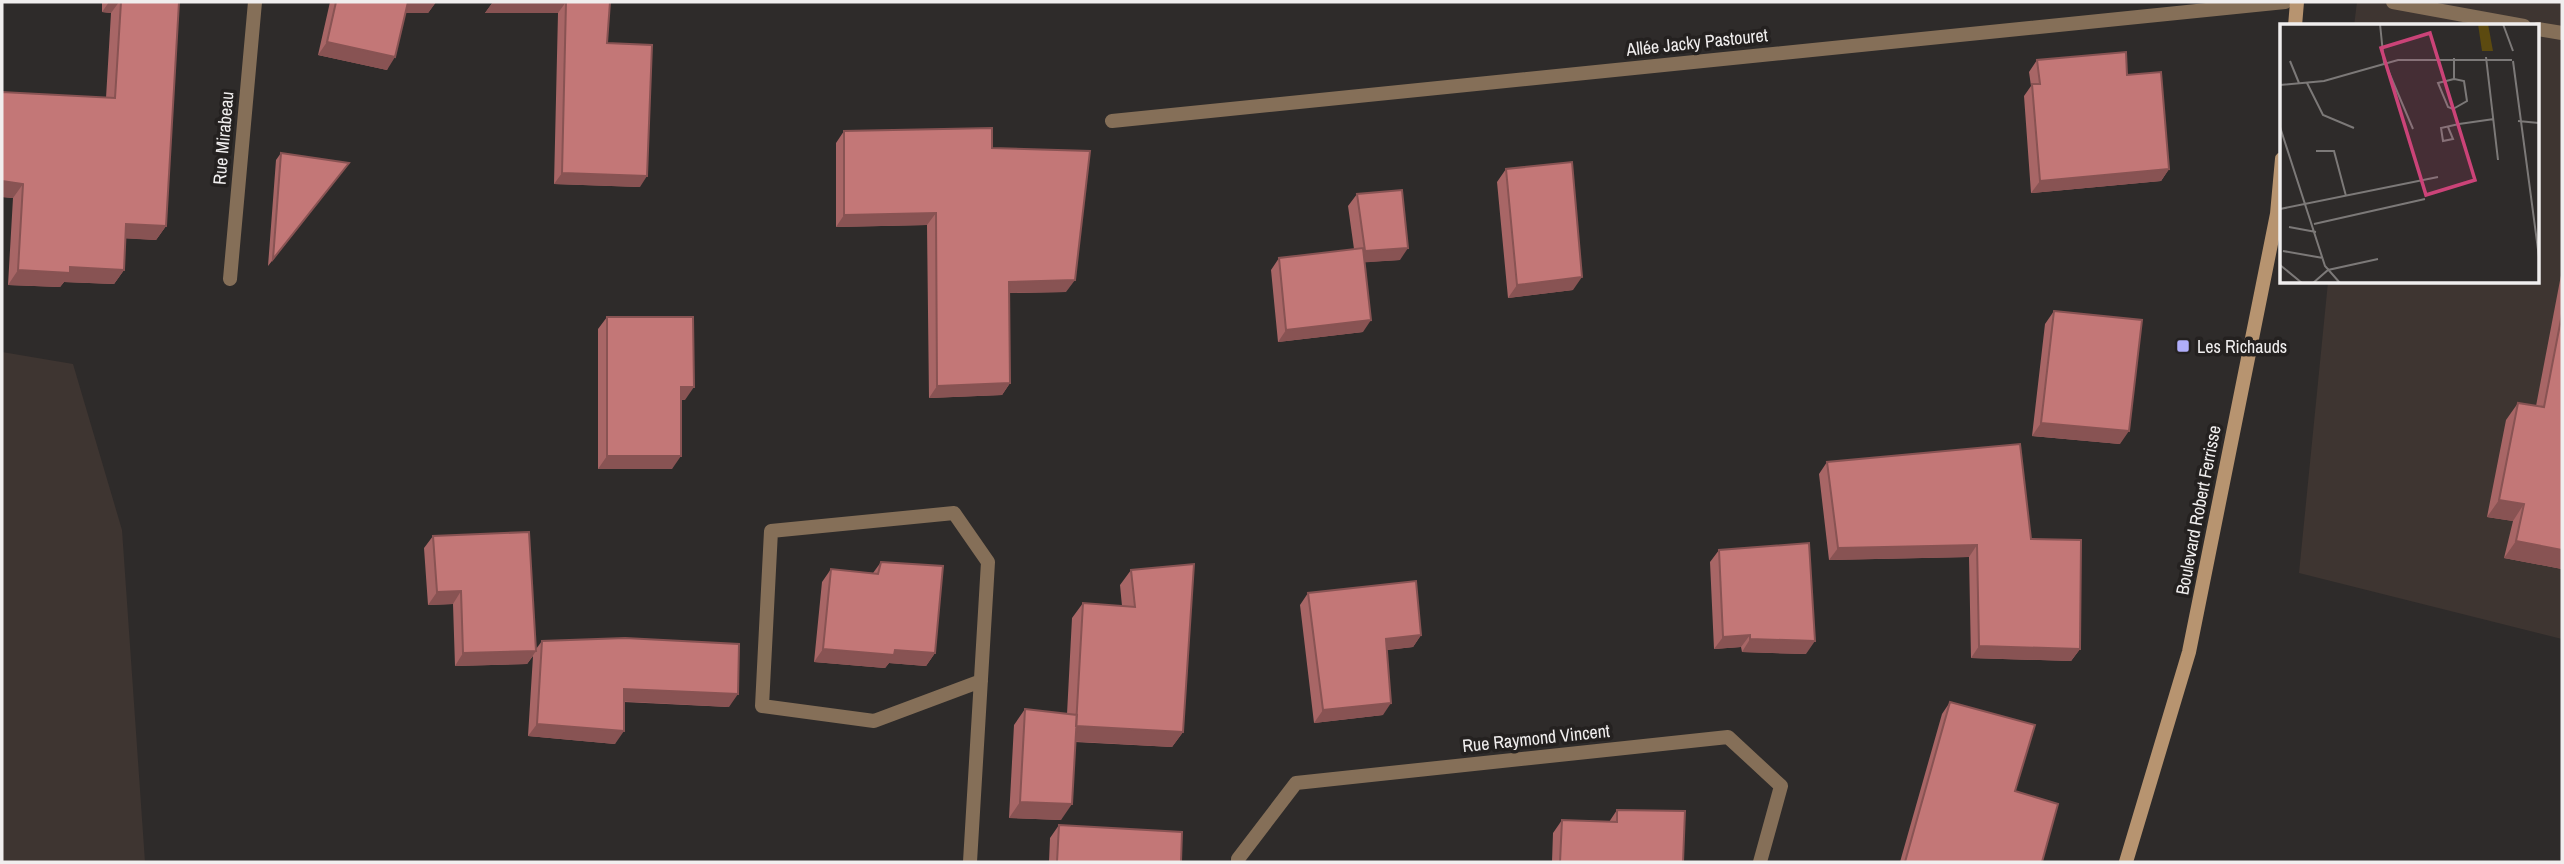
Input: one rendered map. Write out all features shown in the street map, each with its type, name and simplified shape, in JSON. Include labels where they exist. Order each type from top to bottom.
[{"type":"street","name":"Rue Mirabeau","points":[[229,279],[255,2]]},
{"type":"street","name":"Allée Jacky Pastouret","points":[[1112,121],[2285,2]]},
{"type":"street","points":[[2295,24],[2297,2]]},
{"type":"street","points":[[2393,2],[2513,24]]},
{"type":"street","points":[[2540,29],[2562,33]]},
{"type":"street","name":"Boulevard Robert Ferrisse","points":[[2126,862],[2189,652],[2277,214],[2280,181]]},
{"type":"street","points":[[970,862],[981,681],[988,562],[954,513],[771,531],[762,706],[874,721],[981,681]]},
{"type":"street","name":"Rue Raymond Vincent","points":[[1238,862],[1296,783],[1728,737],[1781,786],[1760,862]]},
{"type":"shaded area","points":[[2357,2],[2562,2],[2562,639],[2299,573],[2328,284],[2540,284],[2540,24],[2354,24]]},
{"type":"shaded area","points":[[2,352],[73,364],[122,530],[145,862],[2,862]]},
{"type":"building","points":[[121,2],[179,2],[166,226],[126,224],[124,270],[70,267],[70,273],[18,270],[23,184],[2,181],[2,92],[115,98]]},
{"type":"building","points":[[336,2],[408,2],[395,57],[327,42]]},
{"type":"building","points":[[566,2],[610,2],[607,43],[652,45],[647,176],[562,173]]},
{"type":"building","points":[[2126,52],[2127,75],[2161,72],[2169,169],[2040,181],[2032,84],[2040,84],[2037,60]]},
{"type":"building","points":[[992,128],[992,148],[1090,151],[1075,280],[1009,282],[1010,383],[937,386],[936,213],[844,215],[844,131]]},
{"type":"building","points":[[281,153],[349,163],[273,259]]},
{"type":"building","points":[[1572,162],[1582,277],[1517,285],[1506,169]]},
{"type":"building","points":[[1402,190],[1408,248],[1365,251],[1357,194]]},
{"type":"building","points":[[1363,248],[1371,320],[1286,330],[1279,258]]},
{"type":"building","points":[[2054,311],[2142,320],[2129,431],[2041,423]]},
{"type":"building","points":[[2562,314],[2562,550],[2516,541],[2524,504],[2499,500],[2518,403],[2544,407]]},
{"type":"building","points":[[607,317],[693,317],[694,387],[681,387],[681,456],[607,456]]},
{"type":"building","points":[[2020,444],[2031,539],[2081,540],[2080,649],[1979,646],[1977,545],[1838,548],[1827,462]]},
{"type":"building","points":[[529,532],[536,651],[463,653],[461,591],[437,592],[433,536]]},
{"type":"building","points":[[1809,543],[1815,641],[1750,639],[1750,635],[1723,637],[1719,550]]},
{"type":"building","points":[[881,562],[943,566],[935,653],[895,650],[894,655],[823,649],[831,569],[878,574]]},
{"type":"building","points":[[1194,564],[1183,732],[1076,726],[1083,603],[1135,607],[1131,570]]},
{"type":"building","points":[[1416,581],[1421,635],[1386,639],[1391,703],[1323,710],[1308,593]]},
{"type":"building","points":[[625,638],[739,644],[738,694],[624,689],[624,731],[537,724],[542,641]]},
{"type":"building","points":[[1950,702],[2035,725],[2015,791],[2058,804],[2042,862],[1905,862]]},
{"type":"building","points":[[1025,709],[1077,715],[1072,804],[1020,802]]},
{"type":"building","points":[[1617,810],[1685,811],[1683,862],[1560,862],[1562,820],[1617,822]]},
{"type":"building","points":[[1059,825],[1182,832],[1181,862],[1057,862]]},
{"type":"place","name":"Les Richauds","points":[[2183,346]]}]
